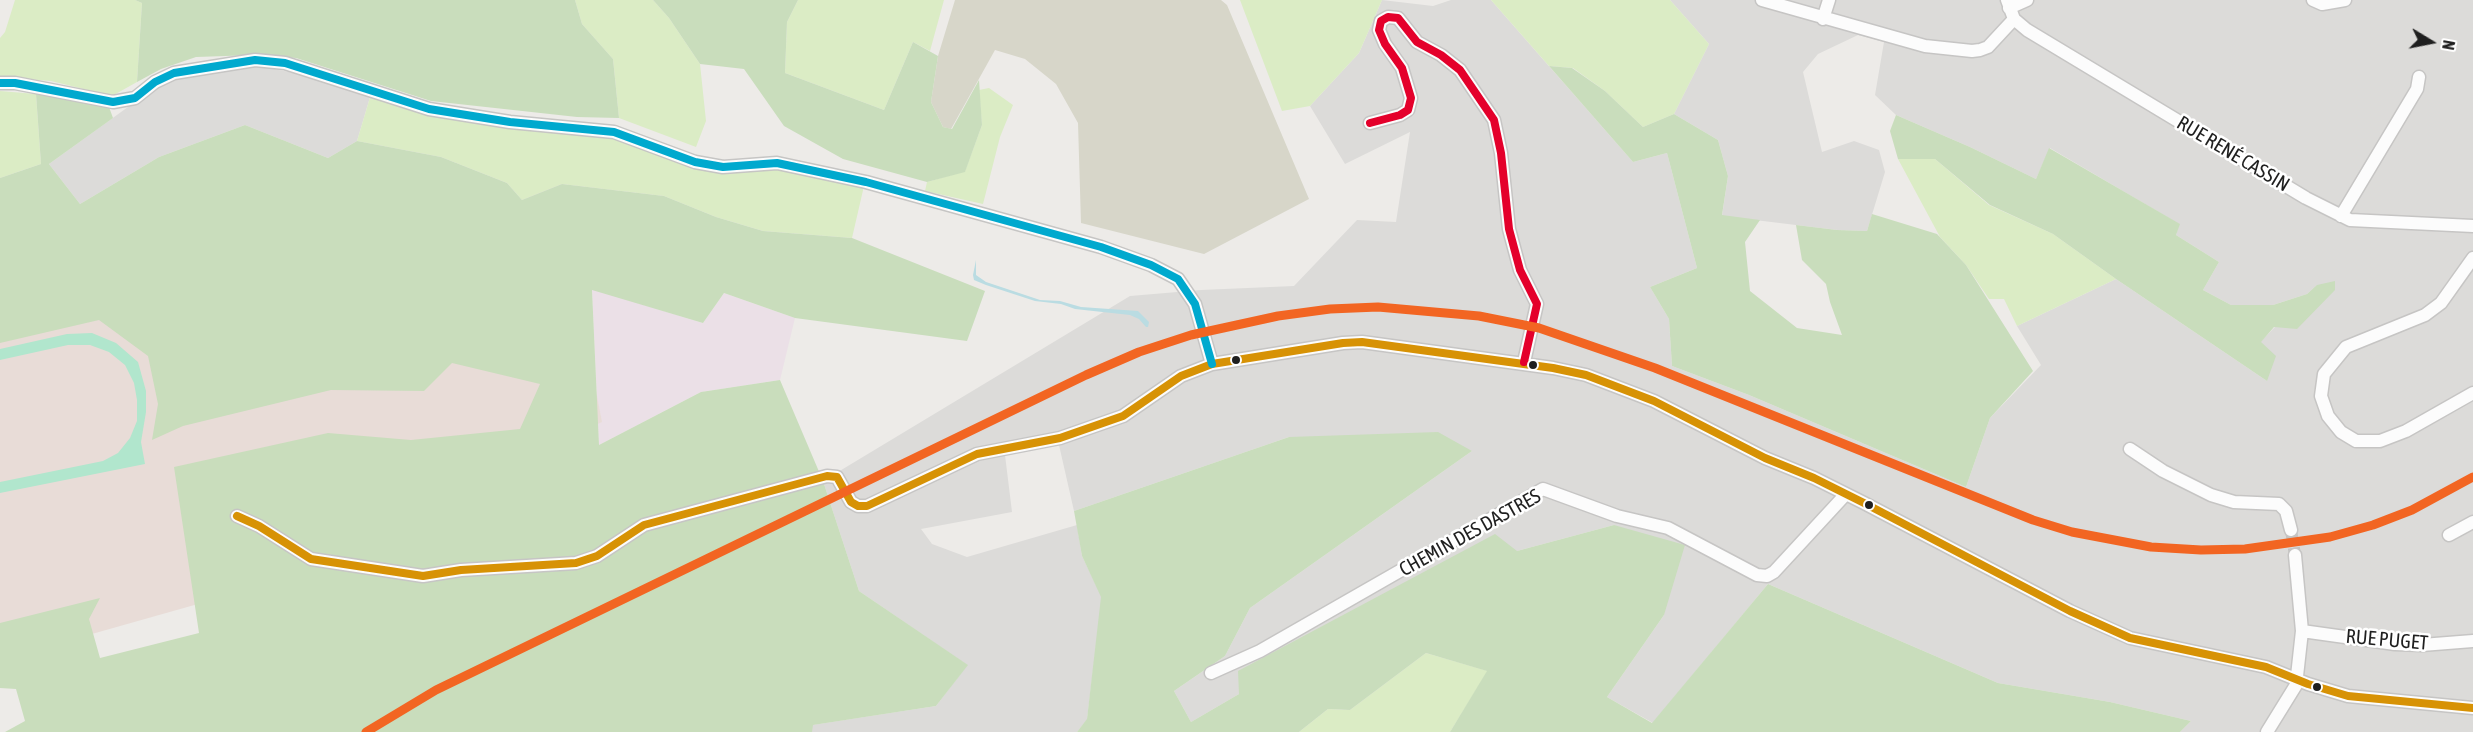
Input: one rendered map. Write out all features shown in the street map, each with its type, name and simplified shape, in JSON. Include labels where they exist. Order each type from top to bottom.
[{"type":"street","points":[[1762,0],[1822,19],[1925,46],[1972,51],[1988,47],[2005,25],[2010,9],[2027,0]]},
{"type":"street","points":[[1822,19],[1829,0]]},
{"type":"street","points":[[2313,0],[2322,4],[2345,0]]},
{"type":"street","name":"RUE RENÉ CASSIN","points":[[2010,9],[2027,30],[2306,198],[2341,216],[2350,220],[2473,226]]},
{"type":"street","points":[[1370,123],[1400,115],[1408,110],[1412,99],[1402,68],[1384,44],[1379,30],[1381,21],[1388,17],[1398,18],[1417,42],[1441,55],[1460,70],[1494,120],[1501,153],[1509,229],[1520,270],[1537,304],[1524,362]]},
{"type":"street","points":[[0,83],[27,85],[113,102],[135,98],[154,82],[174,73],[255,60],[285,63],[429,109],[510,122],[614,132],[695,162],[723,167],[777,163],[866,182],[1101,247],[1151,265],[1178,279],[1196,304],[1212,364]]},
{"type":"street","points":[[2341,216],[2417,90],[2419,77]]},
{"type":"street","points":[[2473,258],[2441,303],[2425,315],[2346,347],[2324,374],[2321,396],[2328,416],[2341,432],[2355,441],[2380,441],[2406,431],[2473,393]]},
{"type":"street","points":[[237,516],[259,526],[311,559],[423,576],[461,570],[576,563],[597,556],[644,525],[827,476],[837,477],[851,501],[858,506],[867,506],[977,454],[1060,438],[1123,416],[1181,376],[1212,364],[1362,342],[1524,362],[1586,375],[1654,400],[1766,458],[1846,494],[2017,585],[2130,638],[2266,666],[2296,679],[2348,696],[2473,708]]},
{"type":"street","points":[[2130,449],[2163,471],[2211,495],[2234,502],[2279,504],[2286,511],[2290,530]]},
{"type":"street","name":"CHEMIN DES DASTRES","points":[[1211,673],[1260,651],[1543,489],[1617,516],[1668,528],[1757,575],[1767,576],[1846,494]]},
{"type":"street","points":[[2449,535],[2473,522]]},
{"type":"street","points":[[2266,732],[2296,685],[2302,631],[2295,555]]},
{"type":"street","name":"RUE PUGET","points":[[2302,631],[2395,644],[2422,645],[2473,641]]},
{"type":"shaded area","points":[[955,0],[1221,0],[1227,5],[1309,199],[1204,254],[1081,223],[1078,123],[1056,84],[1025,59],[995,50],[951,129],[943,127],[931,102],[938,56]]},
{"type":"shaded area","points":[[1382,0],[1433,6],[1451,0],[1491,0],[1633,162],[1667,153],[1697,268],[1650,287],[1669,319],[1672,366],[1749,395],[1966,487],[1990,418],[2041,365],[2017,326],[2116,279],[2267,381],[2260,342],[2317,285],[2307,294],[2273,305],[2231,305],[2203,290],[2219,262],[2176,235],[2179,224],[2050,148],[2036,179],[1896,115],[1875,95],[1884,42],[1858,35],[1818,54],[1803,72],[1822,152],[1854,141],[1879,150],[1885,172],[1867,231],[1837,230],[1722,216],[1728,176],[1718,140],[1674,114],[1709,44],[1670,0],[2473,0],[2473,732],[2180,732],[2191,721],[2110,702],[1998,683],[1768,584],[1653,723],[1607,697],[1664,615],[1614,525],[1517,551],[1239,694],[1191,722],[1174,691],[1225,656],[1250,608],[1472,451],[1289,437],[1074,511],[1059,445],[1023,450],[1005,455],[1012,512],[921,529],[932,544],[967,557],[1077,525],[1082,556],[1102,597],[1087,720],[1077,732],[812,732],[812,725],[936,706],[967,665],[859,591],[823,481],[1130,296],[1294,286],[1357,220],[1396,222],[1410,132],[1345,164],[1310,106],[1359,53]]},
{"type":"shaded area","points":[[259,66],[314,77],[371,94],[357,141],[328,158],[245,125],[159,157],[80,204],[49,164],[164,81],[232,68]]},
{"type":"shaded area","points":[[0,289],[578,298],[602,422],[205,602],[0,660]]},
{"type":"shaded area","points":[[592,289],[703,323],[724,293],[795,318],[780,380],[701,392],[599,445]]},
{"type":"green space","points":[[15,0],[135,0],[142,3],[137,82],[112,96],[51,81],[0,77],[0,38],[5,32]]},
{"type":"green space","points":[[135,0],[575,0],[582,24],[613,59],[619,118],[577,117],[431,101],[296,58],[255,55],[196,57],[161,69],[137,82],[142,3]]},
{"type":"green space","points":[[575,0],[653,0],[669,18],[700,64],[706,121],[696,147],[619,118],[613,59],[582,24]]},
{"type":"green space","points":[[653,0],[798,0],[787,22],[785,73],[884,110],[913,42],[938,56],[931,102],[943,127],[952,129],[979,80],[982,125],[965,172],[927,182],[843,159],[784,126],[744,69],[700,64],[669,18]]},
{"type":"green space","points":[[798,0],[944,0],[930,51],[913,42],[884,110],[785,73],[787,22]]},
{"type":"green space","points":[[1240,0],[1382,0],[1359,53],[1310,106],[1282,111]]},
{"type":"green space","points":[[1491,0],[1670,0],[1709,44],[1674,114],[1643,127],[1605,91],[1573,68],[1549,66]]},
{"type":"green space","points":[[1549,66],[1572,68],[1605,91],[1643,127],[1674,114],[1718,140],[1728,176],[1722,215],[1760,220],[1745,242],[1750,291],[1797,328],[1842,335],[1826,284],[1802,260],[1796,225],[1867,231],[1872,214],[1937,234],[1966,265],[2033,371],[1990,418],[1966,487],[1749,395],[1672,366],[1669,319],[1650,287],[1697,268],[1667,153],[1633,162]]},
{"type":"green space","points":[[989,88],[1013,105],[1000,137],[983,204],[925,191],[927,182],[965,171],[982,125],[979,90]]},
{"type":"green space","points":[[0,91],[36,94],[41,164],[0,178]]},
{"type":"green space","points":[[36,94],[109,107],[113,118],[49,164],[80,204],[159,157],[245,125],[328,158],[357,141],[441,157],[507,183],[522,200],[562,184],[664,196],[716,217],[763,231],[852,238],[985,291],[967,341],[795,318],[724,293],[703,323],[592,290],[599,445],[701,392],[780,380],[823,481],[859,591],[968,665],[936,706],[813,725],[812,732],[5,732],[25,721],[16,689],[0,688],[0,623],[100,598],[89,619],[100,658],[199,633],[174,467],[328,433],[411,440],[520,429],[540,384],[452,363],[424,391],[331,390],[183,426],[152,440],[158,404],[148,356],[99,320],[0,343],[0,178],[41,164]]},
{"type":"green space","points":[[371,94],[599,132],[706,170],[783,169],[864,186],[852,238],[763,231],[716,217],[664,196],[562,184],[522,200],[507,183],[441,157],[357,141]]},
{"type":"green space","points":[[1896,115],[2036,179],[2049,148],[2180,224],[2176,235],[2219,262],[2203,290],[2231,305],[2273,305],[2307,294],[2317,285],[2335,281],[2335,290],[2297,329],[2274,327],[2261,342],[2276,356],[2267,381],[2053,234],[1990,205],[1935,159],[1898,159],[1890,131]]},
{"type":"green space","points":[[1898,159],[1935,159],[1989,205],[2053,234],[2116,279],[2017,326],[2004,299],[1989,299],[1966,265],[1940,237]]},
{"type":"green space","points":[[92,333],[116,343],[138,362],[146,391],[146,412],[141,442],[145,464],[0,493],[0,482],[103,461],[118,453],[130,438],[137,421],[134,383],[125,365],[109,352],[90,345],[68,345],[0,360],[0,349],[67,334]]},
{"type":"green space","points":[[1438,432],[1472,451],[1250,608],[1225,656],[1174,691],[1191,722],[1239,694],[1238,671],[1495,534],[1517,551],[1614,525],[1685,545],[1664,615],[1607,697],[1652,723],[1768,584],[1998,683],[2110,702],[2191,721],[2180,732],[1450,732],[1487,671],[1426,653],[1350,710],[1328,709],[1299,732],[1077,732],[1087,719],[1101,597],[1082,556],[1074,511],[1289,437]]},
{"type":"green space","points":[[1426,653],[1488,671],[1450,732],[1299,732],[1328,709],[1350,710]]},
{"type":"water","points":[[976,260],[976,275],[986,282],[1040,300],[1060,301],[1081,307],[1138,311],[1149,322],[1148,327],[1130,315],[1075,309],[1061,304],[1035,301],[986,285],[974,280]]},
{"type":"tunnel","points":[[2291,530],[2295,555]]},
{"type":"transit line","points":[[1370,123],[1400,115],[1408,110],[1411,98],[1402,68],[1385,44],[1379,30],[1381,21],[1388,17],[1398,18],[1417,42],[1441,55],[1460,70],[1494,120],[1501,153],[1509,229],[1520,270],[1537,304],[1524,362]]},
{"type":"transit line","points":[[0,83],[15,83],[113,102],[135,98],[155,82],[174,73],[255,60],[285,63],[429,109],[510,122],[614,132],[695,162],[723,167],[777,163],[866,182],[1101,247],[1151,265],[1178,279],[1195,304],[1212,364]]},
{"type":"transit line","points":[[366,732],[436,690],[1086,375],[1139,352],[1191,335],[1278,316],[1330,309],[1378,307],[1479,316],[1539,328],[1655,368],[2033,520],[2072,532],[2151,547],[2201,550],[2245,549],[2330,537],[2373,525],[2412,510],[2473,477]]},
{"type":"transit line","points":[[237,516],[259,526],[311,559],[423,576],[461,570],[576,563],[597,556],[644,525],[827,476],[837,477],[851,502],[858,506],[867,506],[977,454],[1060,438],[1123,416],[1181,376],[1212,364],[1362,342],[1553,368],[1586,375],[1654,401],[1765,458],[1814,478],[1864,503],[2070,611],[2130,638],[2266,667],[2308,684],[2348,696],[2473,708]]}]
